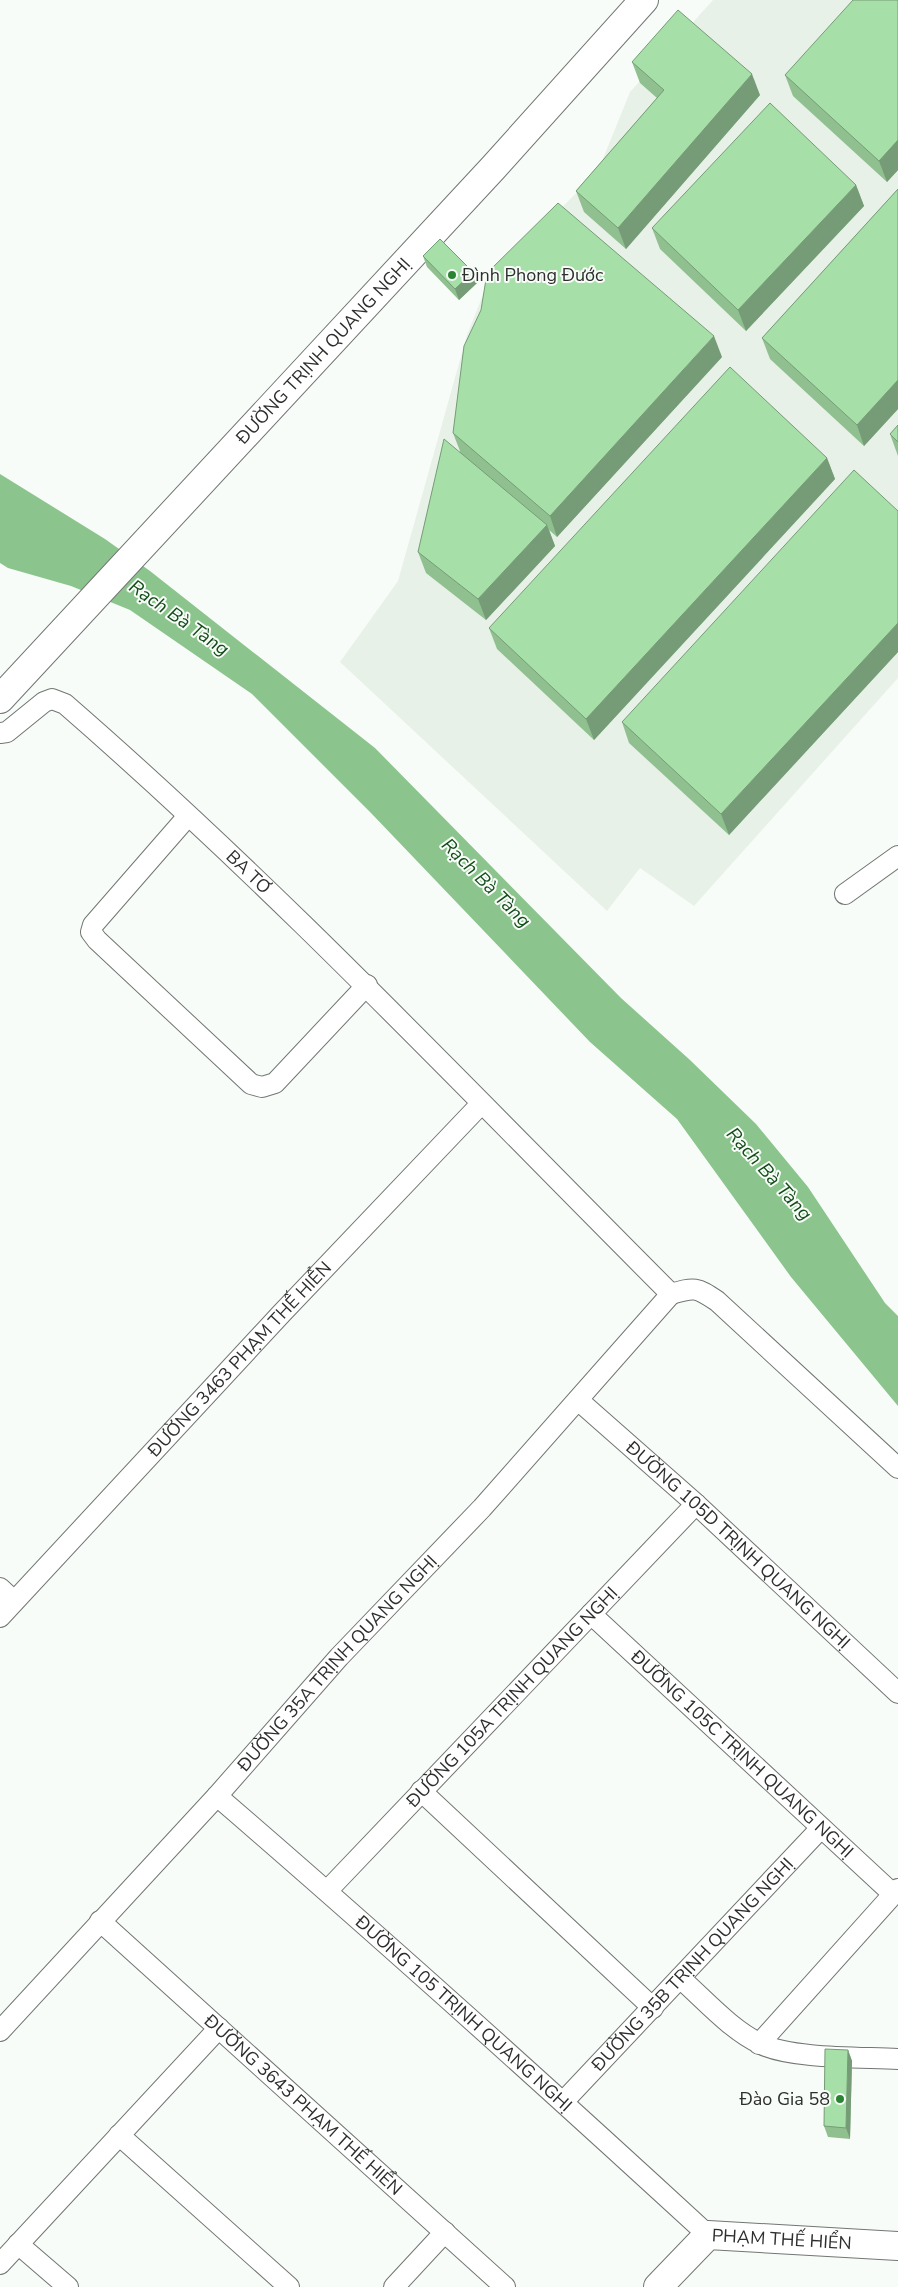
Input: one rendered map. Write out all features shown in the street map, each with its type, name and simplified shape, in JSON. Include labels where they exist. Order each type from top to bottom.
[{"type":"main road","name":"ĐƯỜNG TRỊNH QUANG NGHỊ","points":[[0,699],[493,168],[644,0]]},
{"type":"main road","name":"PHẠM THẾ HIỂN","points":[[658,2287],[708,2235],[898,2246]]},
{"type":"street","name":"BA TƠ","points":[[0,733],[7,732],[44,702],[52,699],[59,700],[132,762],[367,985],[481,1104],[671,1294]]},
{"type":"street","points":[[188,816],[93,925],[91,932],[96,940],[250,1084],[262,1087],[275,1082],[367,985]]},
{"type":"street","points":[[845,894],[898,856]]},
{"type":"street","name":"ĐƯỜNG 3463 PHẠM THẾ HIỂN","points":[[0,1617],[7,1595],[240,1358],[481,1104]]},
{"type":"street","points":[[671,1294],[691,1288],[702,1291],[717,1301],[898,1468]]},
{"type":"street","name":"ĐƯỜNG 35A TRỊNH QUANG NGHỊ","points":[[0,2030],[217,1796],[339,1657],[482,1508],[671,1294]]},
{"type":"street","name":"ĐƯỜNG 105D TRỊNH QUANG NGHỊ","points":[[578,1400],[696,1504],[898,1693]]},
{"type":"street","name":"ĐƯỜNG 105A TRỊNH QUANG NGHỊ","points":[[327,1890],[696,1504]]},
{"type":"street","name":"ĐƯỜNG 105C TRỊNH QUANG NGHỊ","points":[[591,1614],[821,1828],[896,1891]]},
{"type":"street","points":[[421,1792],[653,2008]]},
{"type":"street","name":"ĐƯỜNG 105 TRỊNH QUANG NGHỊ","points":[[217,1796],[327,1890],[708,2235]]},
{"type":"street","name":"ĐƯỜNG 35B TRỊNH QUANG NGHỊ","points":[[563,2102],[821,1828]]},
{"type":"street","points":[[759,2044],[896,1891]]},
{"type":"street","name":"ĐƯỜNG 3643 PHẠM THẾ HIỂN","points":[[100,1921],[505,2287]]},
{"type":"street","points":[[680,1978],[733,2025],[759,2044],[781,2052],[898,2059]]},
{"type":"street","points":[[0,2264],[219,2028]]},
{"type":"street","points":[[119,2136],[289,2287]]},
{"type":"street","points":[[394,2287],[445,2232]]},
{"type":"street","points":[[18,2244],[68,2287]]},
{"type":"shaded area","points":[[713,0],[898,0],[898,678],[694,906],[640,868],[607,911],[340,662],[398,581],[467,335],[488,282],[598,171],[630,92]]},
{"type":"water","name":"Rạch Bà Tàng","points":[[0,474],[105,539],[150,571],[375,748],[621,998],[690,1060],[756,1124],[808,1187],[885,1303],[898,1316],[898,1406],[791,1277],[677,1119],[590,1042],[371,813],[252,694],[130,610],[71,586],[8,568],[0,563]]},
{"type":"building","points":[[853,0],[898,0],[898,140],[879,161],[785,75]]},
{"type":"building","points":[[678,10],[752,74],[618,228],[576,191],[664,90],[632,62]]},
{"type":"building","points":[[770,103],[856,185],[738,310],[652,228]]},
{"type":"building","points":[[898,189],[898,380],[857,425],[762,338]]},
{"type":"building","points":[[558,203],[714,336],[550,516],[453,433],[464,346],[481,310],[487,273]]},
{"type":"building","name":"Đình Phong Đước","points":[[440,239],[473,272],[455,289],[423,256]]},
{"type":"building","points":[[730,367],[827,458],[586,719],[489,628]]},
{"type":"building","points":[[898,425],[898,442],[890,434]]},
{"type":"building","points":[[444,439],[547,525],[478,599],[418,552]]},
{"type":"building","points":[[854,470],[898,511],[898,623],[721,814],[622,722]]},
{"type":"building","name":"Đào Gia 58","points":[[825,2049],[848,2050],[846,2128],[824,2126]]},
{"type":"place","name":"Đình Phong Đước","points":[[452,275]]},
{"type":"place","name":"Đào Gia 58","points":[[840,2099]]}]
